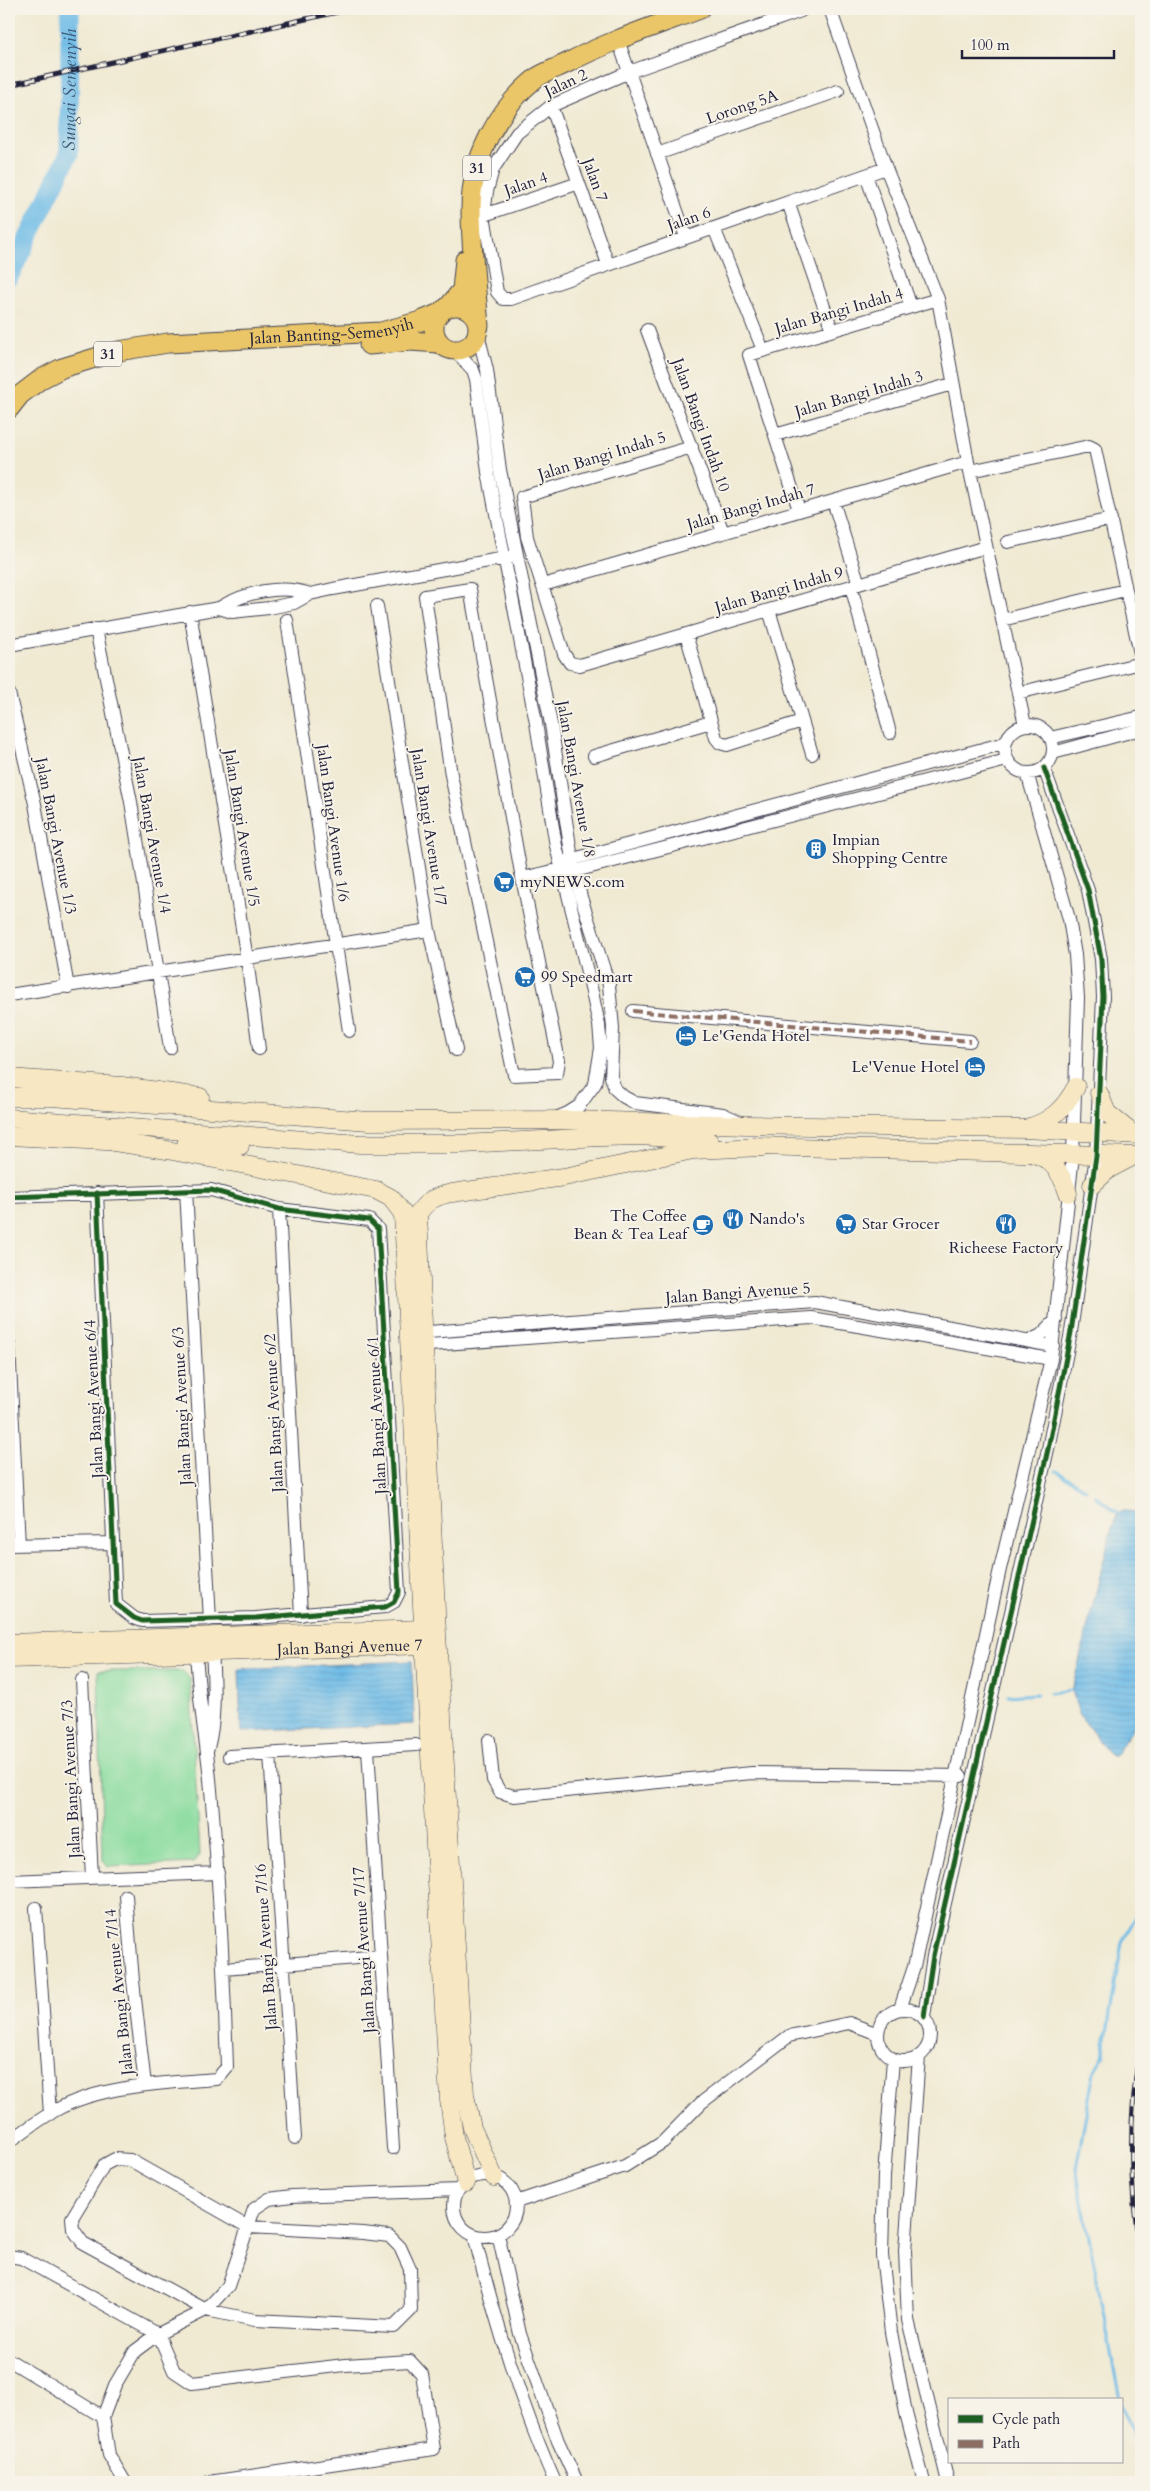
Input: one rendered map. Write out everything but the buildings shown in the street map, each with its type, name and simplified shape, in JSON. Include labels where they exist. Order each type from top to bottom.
[{"type":"main road","name":"31","points":[[444,310],[462,290],[466,266],[460,208],[462,182],[470,154],[485,121],[511,89],[540,68],[581,55],[700,9]]},
{"type":"main road","name":"31","points":[[478,330],[471,209],[480,156],[491,131],[512,102],[537,78],[581,55]]},
{"type":"main road","points":[[459,306],[468,309],[476,316],[478,330],[470,347],[447,347],[434,328],[444,310],[459,306]]},
{"type":"main road","name":"Jalan Banting-Semenyih","points":[[9,409],[20,394],[41,379],[62,368],[118,351],[168,343],[222,342],[231,338],[381,332],[421,321],[444,310]]},
{"type":"main road","name":"Jalan Banting-Semenyih","points":[[222,342],[230,346],[317,347],[410,340],[447,347]]},
{"type":"main road","points":[[9,1078],[122,1086],[369,1121]]},
{"type":"main road","points":[[1024,1129],[1050,1118],[1061,1110],[1076,1087]]},
{"type":"main road","points":[[1099,1093],[1107,1113],[1137,1134]]},
{"type":"main road","points":[[9,1097],[52,1097],[369,1121],[546,1120],[747,1126],[1024,1129],[1137,1134]]},
{"type":"main road","points":[[9,1118],[360,1144]]},
{"type":"main road","points":[[9,1136],[241,1146],[462,1144],[642,1136],[687,1138],[763,1147]]},
{"type":"main road","points":[[114,1142],[202,1156],[365,1187],[385,1194],[397,1204],[403,1214],[416,1339],[449,2100],[462,2186]]},
{"type":"main road","points":[[416,1339],[418,1214],[424,1204],[436,1196],[564,1178],[675,1152],[763,1147],[1140,1156]]},
{"type":"main road","points":[[1028,1152],[1042,1156],[1051,1163],[1064,1181],[1068,1193]]},
{"type":"main road","points":[[1092,1185],[1108,1169],[1140,1156]]},
{"type":"main road","points":[[428,1636],[465,2095],[472,2128],[494,2177]]},
{"type":"main road","name":"Jalan Bangi Avenue 7","points":[[9,1643],[428,1636]]},
{"type":"main road","name":"Jalan Bangi Avenue 7","points":[[9,1659],[205,1639]]},
{"type":"street","points":[[830,9],[886,168],[938,299],[952,384],[969,467],[1026,725]]},
{"type":"street","name":"Jalan 2","points":[[503,300],[497,292],[484,215],[493,169],[517,133],[551,106],[629,72],[802,11]]},
{"type":"street","points":[[618,40],[686,237]]},
{"type":"street","name":"Lorong 5A","points":[[657,154],[838,91]]},
{"type":"street","name":"Jalan 7","points":[[551,106],[608,264]]},
{"type":"street","name":"Jalan 6","points":[[503,300],[512,299],[886,168]]},
{"type":"street","points":[[866,175],[911,307]]},
{"type":"street","name":"Jalan 4","points":[[484,215],[578,183]]},
{"type":"street","points":[[788,202],[832,330]]},
{"type":"street","points":[[714,228],[763,350]]},
{"type":"street","name":"Jalan Bangi Indah 4","points":[[775,435],[750,355],[938,299]]},
{"type":"street","name":"Jalan Bangi Avenue 1/8","points":[[478,330],[487,370],[510,557],[565,867],[592,992],[601,1048],[595,1084],[587,1097],[568,1113],[546,1120]]},
{"type":"street","name":"Jalan Bangi Indah 10","points":[[647,330],[723,532]]},
{"type":"street","name":"Jalan Bangi Avenue 1/8","points":[[447,347],[468,363],[476,379],[488,472],[510,557]]},
{"type":"street","name":"Jalan Bangi Indah 3","points":[[775,435],[952,384]]},
{"type":"street","points":[[775,435],[799,510]]},
{"type":"street","name":"Jalan Bangi Indah 7","points":[[543,585],[833,501],[969,467],[1089,446],[1095,449],[1110,520]]},
{"type":"street","name":"Jalan Bangi Indah 5","points":[[543,585],[527,537],[522,497],[692,447]]},
{"type":"street","points":[[833,501],[890,733]]},
{"type":"street","points":[[1008,542],[1110,520],[1141,658]]},
{"type":"street","name":"Jalan Bangi Indah 9","points":[[543,585],[564,654],[570,663],[580,664],[986,547]]},
{"type":"street","points":[[9,645],[190,612],[219,608],[232,612],[269,608],[294,603],[310,594],[510,557]]},
{"type":"street","points":[[470,589],[522,878],[559,1062],[557,1073],[514,1075],[451,775],[425,596],[470,589]]},
{"type":"street","points":[[1002,620],[1125,590]]},
{"type":"street","name":"Jalan Bangi Avenue 1/7","points":[[377,606],[429,930],[456,1050]]},
{"type":"street","points":[[769,610],[812,754]]},
{"type":"street","name":"Jalan Bangi Avenue 1/5","points":[[190,612],[247,959],[259,1049]]},
{"type":"street","name":"Jalan Bangi Avenue 1/6","points":[[287,620],[349,1031]]},
{"type":"street","name":"Jalan Bangi Avenue 1/4","points":[[96,628],[131,802],[170,1048]]},
{"type":"street","points":[[686,634],[711,722],[716,738],[720,743],[727,745],[802,721]]},
{"type":"street","points":[[1018,693],[1141,663]]},
{"type":"street","name":"Jalan Bangi Avenue 1/3","points":[[9,693],[35,804],[68,987]]},
{"type":"street","points":[[1050,738],[1141,717]]},
{"type":"street","points":[[594,756],[711,722]]},
{"type":"street","points":[[1026,725],[1040,728],[1050,738],[1053,752],[1044,768],[1027,773],[1012,767],[1007,760],[1005,743],[1013,731],[1026,725]]},
{"type":"street","points":[[1053,752],[1141,729]]},
{"type":"street","points":[[565,867],[1005,743]]},
{"type":"street","points":[[522,878],[1007,760]]},
{"type":"street","points":[[924,2017],[909,2008],[900,2008],[887,2015],[882,2020],[878,2034],[882,2049],[893,2059],[906,2061],[924,2052],[930,2038],[930,2030],[924,2017],[933,1956],[1061,1382],[1071,1332],[1096,1156],[1103,996],[1096,925],[1088,890],[1044,768]]},
{"type":"street","points":[[1027,773],[1069,919],[1075,955],[1078,998],[1075,1132],[1056,1320],[1055,1353],[1061,1382]]},
{"type":"street","name":"Jalan Bangi Avenue 1/8","points":[[565,867],[609,984],[614,1028],[610,1070],[615,1089],[635,1103],[723,1114],[740,1120],[747,1126]]},
{"type":"street","points":[[9,995],[429,930]]},
{"type":"street","points":[[633,1011],[970,1041]]},
{"type":"street","name":"Jalan Bangi Avenue 6/3","points":[[144,2086],[217,2079],[227,2067],[224,1969],[208,1750],[213,1731],[215,1696],[205,1639],[186,1190]]},
{"type":"street","points":[[9,1197],[212,1190],[279,1209]]},
{"type":"street","name":"Jalan Bangi Avenue 6/4","points":[[97,1193],[116,1604],[134,1618],[205,1639]]},
{"type":"street","name":"Jalan Bangi Avenue 6/1","points":[[279,1209],[369,1220],[378,1229],[380,1241],[399,1592],[394,1602],[385,1607],[302,1615]]},
{"type":"street","name":"Jalan Bangi Avenue 6/2","points":[[279,1209],[302,1615]]},
{"type":"street","name":"Jalan Bangi Avenue 5","points":[[416,1339],[815,1302],[1029,1342],[1055,1353]]},
{"type":"street","name":"Jalan Bangi Avenue 5","points":[[416,1339],[811,1318],[1032,1356],[1055,1353]]},
{"type":"street","points":[[1029,1342],[1041,1335],[1056,1320]]},
{"type":"street","points":[[900,2008],[914,1967],[955,1775],[1046,1379],[1055,1353],[1071,1332]]},
{"type":"street","points":[[9,1345],[14,1545],[113,1543]]},
{"type":"street","points":[[1032,1356],[1046,1379]]},
{"type":"street","points":[[1023,1473],[1041,1477]]},
{"type":"street","points":[[205,1639],[302,1615]]},
{"type":"street","name":"Jalan Bangi Avenue 7/3","points":[[82,1680],[92,1877]]},
{"type":"street","points":[[489,1740],[494,1780],[500,1792],[514,1796],[752,1773],[955,1775],[974,1778]]},
{"type":"street","points":[[229,1756],[416,1745]]},
{"type":"street","name":"Jalan Bangi Avenue 7/17","points":[[368,1749],[393,2148]]},
{"type":"street","name":"Jalan Bangi Avenue 7/16","points":[[270,1754],[295,2138]]},
{"type":"street","points":[[9,1881],[218,1873]]},
{"type":"street","name":"Jalan Bangi Avenue 7/14","points":[[126,1896],[132,1981],[144,2086]]},
{"type":"street","points":[[36,1908],[50,2114]]},
{"type":"street","points":[[224,1969],[381,1956]]},
{"type":"street","points":[[516,2202],[625,2166],[663,2142],[701,2103],[789,2036],[849,2023],[878,2034]]},
{"type":"street","points":[[919,2056],[905,2251],[908,2320],[948,2482]]},
{"type":"street","points":[[893,2059],[884,2176],[882,2255],[891,2332],[906,2413],[924,2482]]},
{"type":"street","points":[[9,2142],[50,2114],[91,2096],[144,2086]]},
{"type":"street","points":[[115,2159],[130,2160],[248,2227],[389,2236],[400,2246],[410,2269],[411,2310],[394,2326],[255,2320],[206,2310],[84,2243],[73,2229],[72,2218],[104,2165],[115,2159]]},
{"type":"street","points":[[125,2482],[110,2455],[103,2417],[115,2385],[136,2351],[158,2334],[206,2310],[228,2286],[254,2209],[269,2199],[462,2186],[479,2176],[494,2177],[508,2186],[516,2202],[514,2217],[510,2224],[498,2234],[486,2237],[474,2235],[465,2230],[458,2221],[455,2211],[455,2200],[462,2186]]},
{"type":"street","points":[[498,2234],[520,2334],[558,2441],[577,2482]]},
{"type":"street","points":[[474,2235],[487,2287],[540,2449],[555,2482]]},
{"type":"street","points":[[9,2256],[21,2258],[158,2334],[174,2371],[192,2383],[346,2365],[410,2361],[422,2374],[434,2449],[209,2482]]},
{"type":"street","points":[[9,2360],[103,2417]]},
{"type":"green space","points":[[98,1671],[183,1671],[190,1679],[200,1854],[194,1863],[108,1867],[103,1860]]},
{"type":"water","points":[[1122,1511],[1141,1512],[1141,1716],[1115,1756],[1109,1754],[1079,1714],[1072,1690],[1112,1527],[1118,1513]]},
{"type":"water","points":[[412,1661],[414,1724],[241,1732],[239,1669]]},
{"type":"waterway","name":"Sungai Semenyih","points":[[9,277],[69,154],[70,9]]},
{"type":"waterway","points":[[1056,1471],[1086,1489]]},
{"type":"waterway","points":[[1095,1496],[1118,1513]]},
{"type":"waterway","points":[[1050,1693],[1072,1690]]},
{"type":"waterway","points":[[1008,1696],[1037,1694]]},
{"type":"waterway","points":[[1120,2398],[1076,2169],[1094,2071],[1103,2057],[1122,1942],[1141,1907]]},
{"type":"waterway","points":[[1122,2406],[1141,2451]]},
{"type":"railway","points":[[9,85],[351,9]]},
{"type":"railway","points":[[1141,2045],[1132,2124],[1132,2177],[1141,2256]]},
{"type":"marked path","points":[[633,1011],[970,1041]]},
{"type":"cycle path","points":[[924,2017],[933,1956],[1048,1449],[1071,1332],[1096,1156],[1103,997],[1101,959],[1088,890],[1044,768]]},
{"type":"cycle path","points":[[9,1197],[211,1190],[279,1209],[369,1220],[378,1229],[399,1592],[394,1602],[385,1607],[256,1618],[142,1621],[134,1618],[116,1604],[97,1193]]},
{"type":"place","name":"Impian Shopping Centre","points":[[816,849]]},
{"type":"place","name":"myNEWS.com","points":[[504,882]]},
{"type":"place","name":"99 Speedmart","points":[[525,977]]},
{"type":"place","name":"Le'Genda Hotel","points":[[686,1036]]},
{"type":"place","name":"Le'Venue Hotel","points":[[975,1067]]},
{"type":"place","name":"Nando's","points":[[733,1219]]},
{"type":"place","name":"Star Grocer","points":[[846,1224]]},
{"type":"place","name":"Richeese Factory","points":[[1006,1224]]},
{"type":"place","name":"The Coffee Bean & Tea Leaf","points":[[703,1225]]}]
